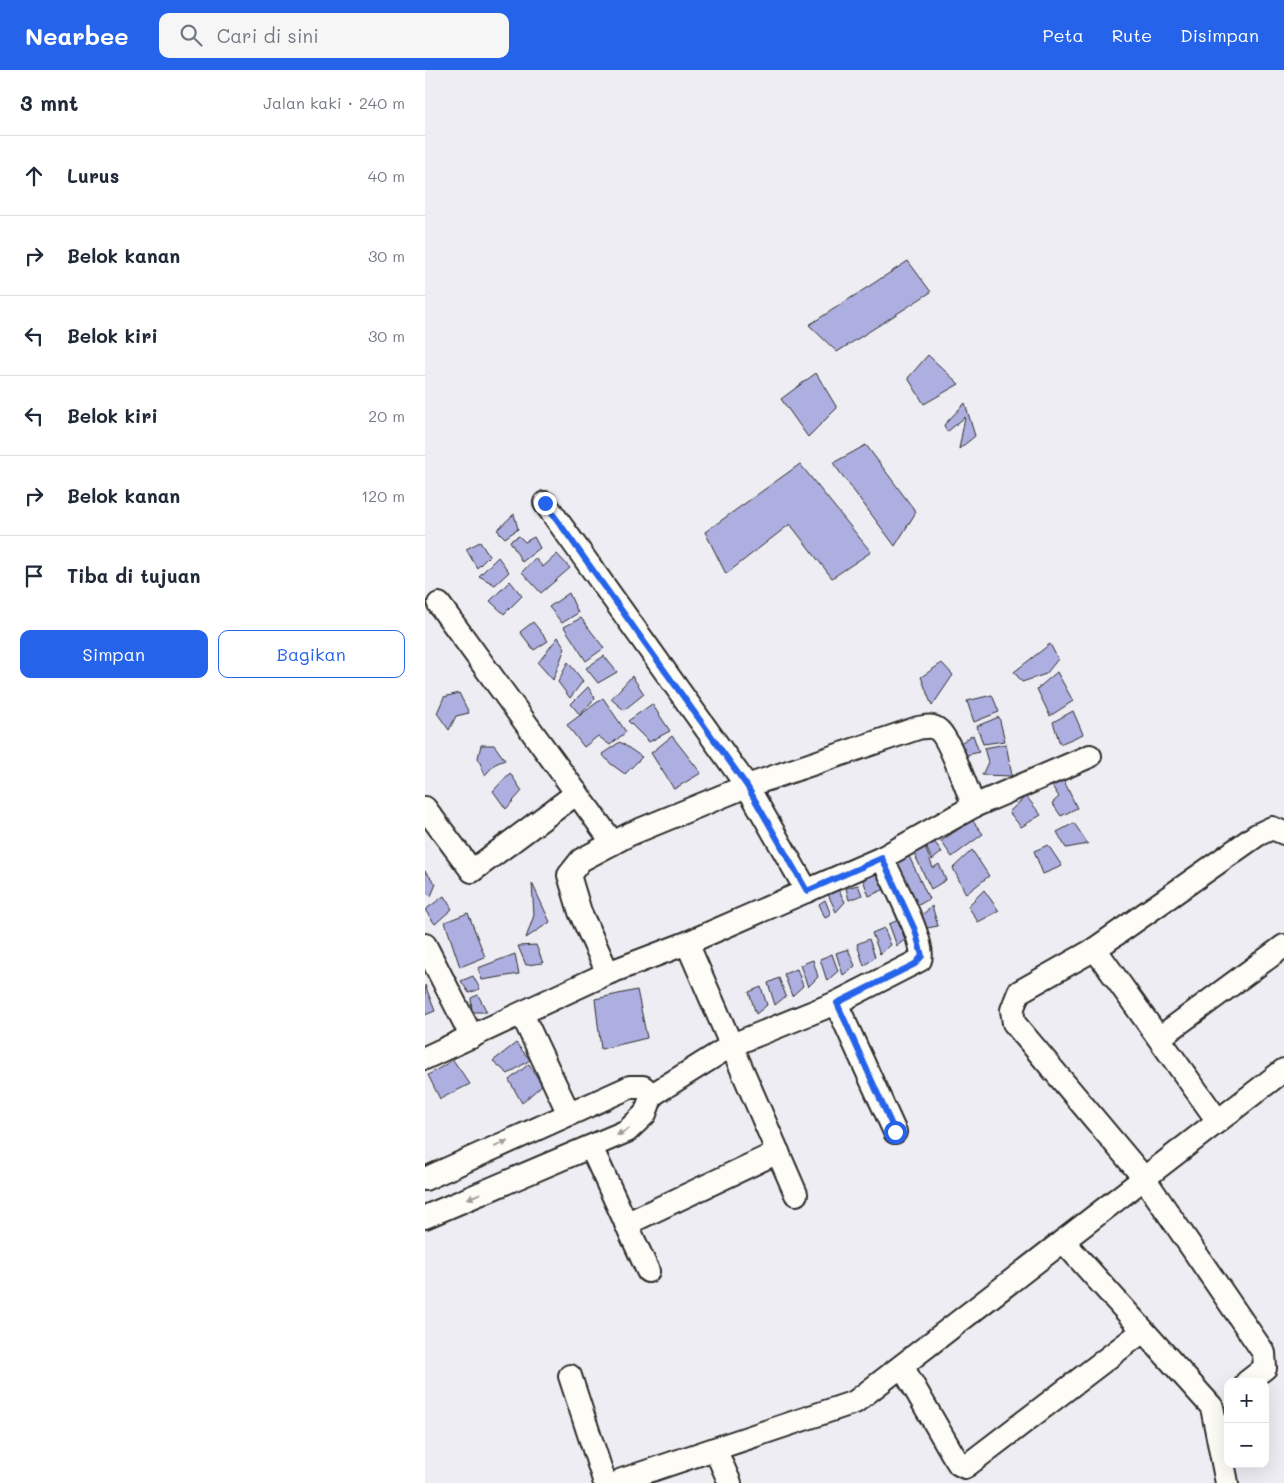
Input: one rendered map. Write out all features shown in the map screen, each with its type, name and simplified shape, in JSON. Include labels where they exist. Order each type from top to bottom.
[{"type":"street","points":[[545,503],[747,786],[807,891]]},
{"type":"street","points":[[439,604],[613,843]]},
{"type":"street","points":[[608,973],[580,912],[569,875],[581,860],[613,843],[747,786],[918,728],[930,726],[938,729],[946,740],[974,806]]},
{"type":"street","points":[[425,1058],[608,973],[687,943],[882,858],[974,806],[1090,756]]},
{"type":"street","points":[[425,808],[471,870],[577,793]]},
{"type":"street","points":[[1252,1378],[1265,1368],[1264,1353],[1144,1178],[1014,1023],[1012,1010],[1019,992],[1095,949],[1257,835],[1272,828],[1284,833]]},
{"type":"street","points":[[425,1218],[627,1131],[639,1122],[645,1114],[652,1095],[732,1045],[837,1003],[915,964],[922,956],[915,930],[882,858]]},
{"type":"street","points":[[687,943],[796,1194]]},
{"type":"street","points":[[425,945],[472,1037]]},
{"type":"street","points":[[1159,1038],[1284,946]]},
{"type":"street","points":[[1095,949],[1218,1121]]},
{"type":"street","points":[[837,1003],[895,1132]]},
{"type":"street","points":[[522,1014],[569,1114]]},
{"type":"street","points":[[621,1483],[622,1480],[855,1402],[1284,1070]]},
{"type":"street","points":[[425,1179],[630,1087],[643,1087],[652,1095]]},
{"type":"street","points":[[591,1147],[648,1270]]},
{"type":"street","points":[[626,1224],[778,1152]]},
{"type":"street","points":[[1063,1241],[1143,1331],[1220,1401],[1227,1483]]},
{"type":"street","points":[[902,1366],[952,1454],[959,1464],[965,1467],[1143,1331]]},
{"type":"street","points":[[570,1376],[605,1483]]},
{"type":"street","points":[[715,1449],[730,1483]]},
{"type":"building","points":[[908,261],[931,292],[837,352],[809,325]]},
{"type":"building","points":[[928,355],[959,384],[924,404],[908,378]]},
{"type":"building","points":[[816,373],[837,408],[808,437],[781,399]]},
{"type":"building","points":[[965,403],[975,436],[959,449],[965,417],[947,432],[944,425]]},
{"type":"building","points":[[866,445],[916,512],[895,546],[833,463]]},
{"type":"building","points":[[800,464],[871,552],[832,578],[790,524],[726,574],[705,532]]},
{"type":"building","points":[[514,514],[518,529],[505,538],[497,530]]},
{"type":"building","points":[[519,536],[525,542],[534,537],[540,548],[522,562],[510,541]]},
{"type":"building","points":[[480,542],[489,556],[477,568],[466,549]]},
{"type":"building","points":[[557,554],[570,568],[541,593],[522,572],[535,558],[543,567]]},
{"type":"building","points":[[498,557],[509,572],[495,585],[479,576]]},
{"type":"building","points":[[510,581],[522,596],[504,614],[490,601]]},
{"type":"building","points":[[569,593],[578,613],[562,623],[549,607]]},
{"type":"building","points":[[581,618],[604,648],[586,661],[564,627]]},
{"type":"building","points":[[533,622],[548,641],[534,650],[520,632]]},
{"type":"building","points":[[558,637],[565,648],[553,680],[538,663]]},
{"type":"building","points":[[1050,644],[1058,659],[1046,674],[1022,682],[1014,672]]},
{"type":"building","points":[[604,656],[617,672],[598,683],[586,668]]},
{"type":"building","points":[[568,662],[583,681],[570,698],[558,682]]},
{"type":"building","points":[[942,663],[953,675],[932,706],[921,677]]},
{"type":"building","points":[[1057,672],[1073,701],[1050,716],[1037,689]]},
{"type":"building","points":[[632,676],[644,694],[624,710],[611,699]]},
{"type":"building","points":[[588,687],[595,698],[580,715],[571,704]]},
{"type":"building","points":[[459,693],[469,713],[456,716],[449,730],[437,713],[444,697]]},
{"type":"building","points":[[992,695],[999,712],[974,722],[967,701]]},
{"type":"building","points":[[603,698],[626,732],[610,745],[598,736],[584,747],[567,725]]},
{"type":"building","points":[[652,704],[670,731],[649,742],[628,721]]},
{"type":"building","points":[[1073,711],[1083,734],[1060,744],[1053,722]]},
{"type":"building","points":[[999,717],[1005,741],[983,744],[977,726]]},
{"type":"building","points":[[973,735],[979,752],[963,756],[957,745]]},
{"type":"building","points":[[672,736],[701,773],[674,789],[651,753]]},
{"type":"building","points":[[620,742],[642,757],[625,774],[611,764],[602,754]]},
{"type":"building","points":[[1006,744],[1012,776],[982,775],[988,762],[984,748]]},
{"type":"building","points":[[481,745],[494,745],[505,760],[495,764],[485,775],[478,758]]},
{"type":"building","points":[[510,773],[522,791],[506,809],[493,791]]},
{"type":"building","points":[[1062,777],[1077,808],[1061,816],[1052,803],[1059,797],[1050,783]]},
{"type":"building","points":[[1026,796],[1041,815],[1021,827],[1009,812]]},
{"type":"building","points":[[972,820],[983,834],[952,857],[941,841]]},
{"type":"building","points":[[1074,823],[1088,844],[1066,848],[1057,832]]},
{"type":"building","points":[[922,839],[933,868],[939,864],[946,880],[931,889],[911,847]]},
{"type":"building","points":[[933,840],[942,852],[932,860],[925,844]]},
{"type":"building","points":[[1048,845],[1062,866],[1043,874],[1034,851]]},
{"type":"building","points":[[972,850],[989,876],[966,894],[953,868]]},
{"type":"building","points":[[907,852],[929,899],[917,906],[895,859]]},
{"type":"building","points":[[878,870],[885,889],[869,896],[862,877]]},
{"type":"building","points":[[425,871],[436,884],[431,896],[425,891]]},
{"type":"building","points":[[532,883],[550,922],[526,938],[534,915]]},
{"type":"building","points":[[858,885],[862,895],[849,900],[846,888]]},
{"type":"building","points":[[838,889],[845,902],[836,912],[828,894]]},
{"type":"building","points":[[984,890],[999,911],[978,922],[968,906]]},
{"type":"building","points":[[444,896],[452,909],[435,924],[425,910]]},
{"type":"building","points":[[825,900],[831,915],[825,918],[819,904]]},
{"type":"building","points":[[932,906],[938,926],[922,929],[921,916]]},
{"type":"building","points":[[468,913],[485,957],[460,967],[445,922]]},
{"type":"building","points":[[901,919],[908,937],[897,946],[889,924]]},
{"type":"building","points":[[884,928],[891,945],[880,954],[872,933]]},
{"type":"building","points":[[869,939],[875,957],[864,966],[857,944]]},
{"type":"building","points":[[536,945],[543,963],[526,965],[518,946]]},
{"type":"building","points":[[848,949],[855,966],[843,975],[836,953]]},
{"type":"building","points":[[515,954],[519,974],[482,980],[478,968]]},
{"type":"building","points":[[832,954],[838,971],[827,981],[820,959]]},
{"type":"building","points":[[813,960],[818,977],[808,987],[800,965]]},
{"type":"building","points":[[797,969],[803,986],[792,996],[784,974]]},
{"type":"building","points":[[473,976],[480,989],[469,993],[461,981]]},
{"type":"building","points":[[779,978],[786,996],[775,1005],[768,983]]},
{"type":"building","points":[[425,985],[435,1011],[425,1015]]},
{"type":"building","points":[[761,987],[767,1005],[756,1014],[749,992]]},
{"type":"building","points":[[637,990],[647,1038],[601,1049],[595,999]]},
{"type":"building","points":[[478,995],[487,1012],[472,1012],[471,998]]},
{"type":"building","points":[[516,1043],[530,1060],[508,1074],[493,1061]]},
{"type":"building","points":[[453,1060],[470,1084],[440,1099],[428,1075]]},
{"type":"building","points":[[529,1064],[542,1085],[522,1103],[509,1080]]},
{"type":"route","points":[[545,503],[747,786],[807,891],[882,858],[915,930],[922,956],[915,964],[837,1003],[895,1132]]}]
